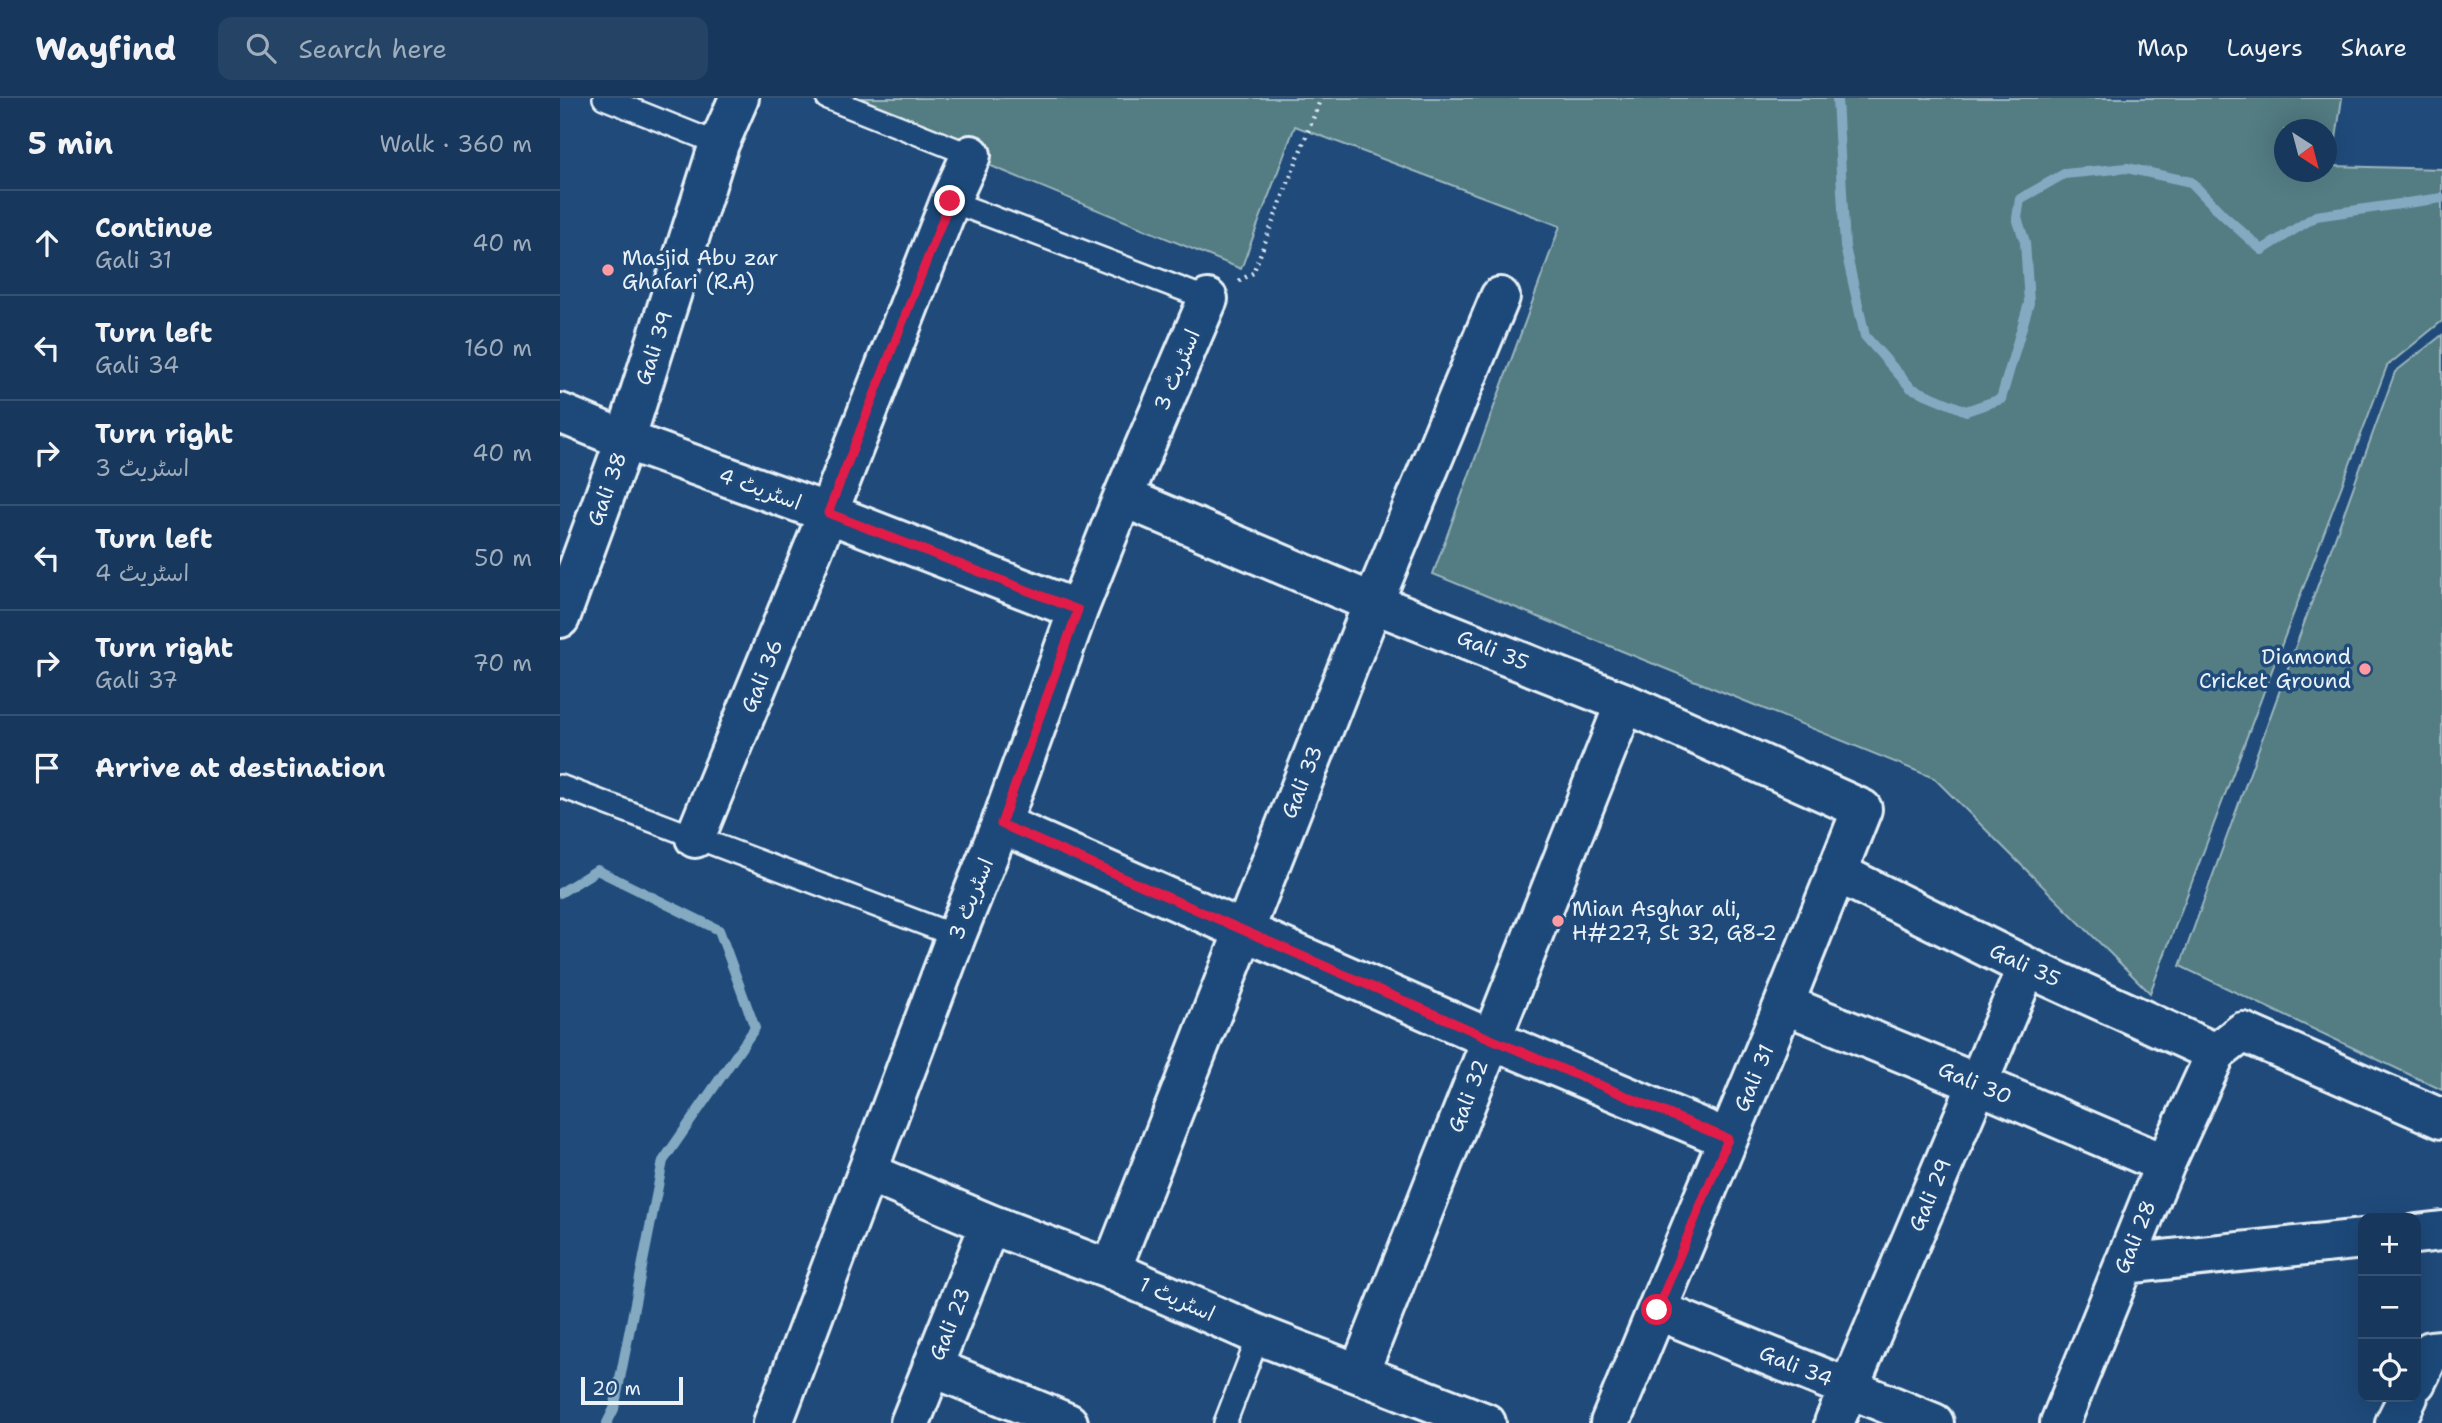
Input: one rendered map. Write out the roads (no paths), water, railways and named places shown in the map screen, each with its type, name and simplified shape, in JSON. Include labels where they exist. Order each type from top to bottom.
[{"type":"street","name":"Gali 39","points":[[625,440],[719,144],[739,98]]},
{"type":"street","name":"Gali 36","points":[[695,838],[828,513],[950,201],[971,155]]},
{"type":"street","name":"Gali 33","points":[[1111,1270],[1373,603],[1500,297]]},
{"type":"street","name":"اسٹریٹ 3","points":[[774,1423],[956,936],[1001,824],[1078,610],[1122,498],[1208,299]]},
{"type":"street","name":"اسٹریٹ 4","points":[[560,413],[625,440],[828,513],[1078,610]]},
{"type":"street","name":"Gali 38","points":[[560,618],[625,440]]},
{"type":"street","name":"Gali 35","points":[[1122,498],[1373,603],[1625,703],[1862,809]]},
{"type":"street","name":"Gali 32","points":[[1359,1373],[1625,703]]},
{"type":"street","name":"Gali 31","points":[[1610,1423],[1862,809]]},
{"type":"street","points":[[1001,824],[1491,1039],[1728,1139]]},
{"type":"street","name":"Gali 35","points":[[1836,872],[2027,967],[2216,1053]]},
{"type":"street","name":"Gali 29","points":[[1834,1423],[2027,967]]},
{"type":"street","name":"Gali 30","points":[[1784,1004],[2165,1164]]},
{"type":"street","points":[[2216,1053],[2244,1032],[2442,1119]]},
{"type":"street","name":"Gali 28","points":[[2060,1423],[2165,1164],[2216,1053]]},
{"type":"street","name":"اسٹریٹ 1","points":[[869,1173],[990,1224],[1111,1270],[1259,1335],[1486,1423]]},
{"type":"street","name":"Gali 23","points":[[909,1423],[990,1224]]},
{"type":"street","points":[[2421,1233],[2442,1231]]},
{"type":"street","points":[[2124,1264],[2358,1240]]},
{"type":"street","name":"Gali 34","points":[[1657,1310],[1934,1423]]},
{"type":"street","points":[[932,1367],[1068,1423]]},
{"type":"street","points":[[2395,1423],[2406,1402]]},
{"type":"lane","points":[[604,98],[719,144]]},
{"type":"lane","points":[[827,98],[971,155]]},
{"type":"lane","points":[[950,201],[1208,299]]},
{"type":"lane","points":[[560,786],[956,936]]},
{"type":"lane","points":[[1225,1423],[1259,1335]]},
{"type":"waterway","points":[[1837,98],[1845,247],[1865,336],[1911,388],[1966,411],[2001,399],[2029,303],[2025,242],[2017,218],[2020,199],[2064,174],[2127,168],[2191,182],[2262,250],[2316,216],[2442,198]]},
{"type":"waterway","points":[[560,893],[597,870],[719,930],[755,1028],[663,1161],[614,1409],[607,1423]]},
{"type":"place","name":"Masjid Abu zar Ghafari (R.A)","points":[[608,270]]},
{"type":"place","name":"Diamond Cricket Ground","points":[[2365,669]]},
{"type":"place","name":"Mian Asghar ali, H#227, St 32, G8-2","points":[[1558,921]]}]
